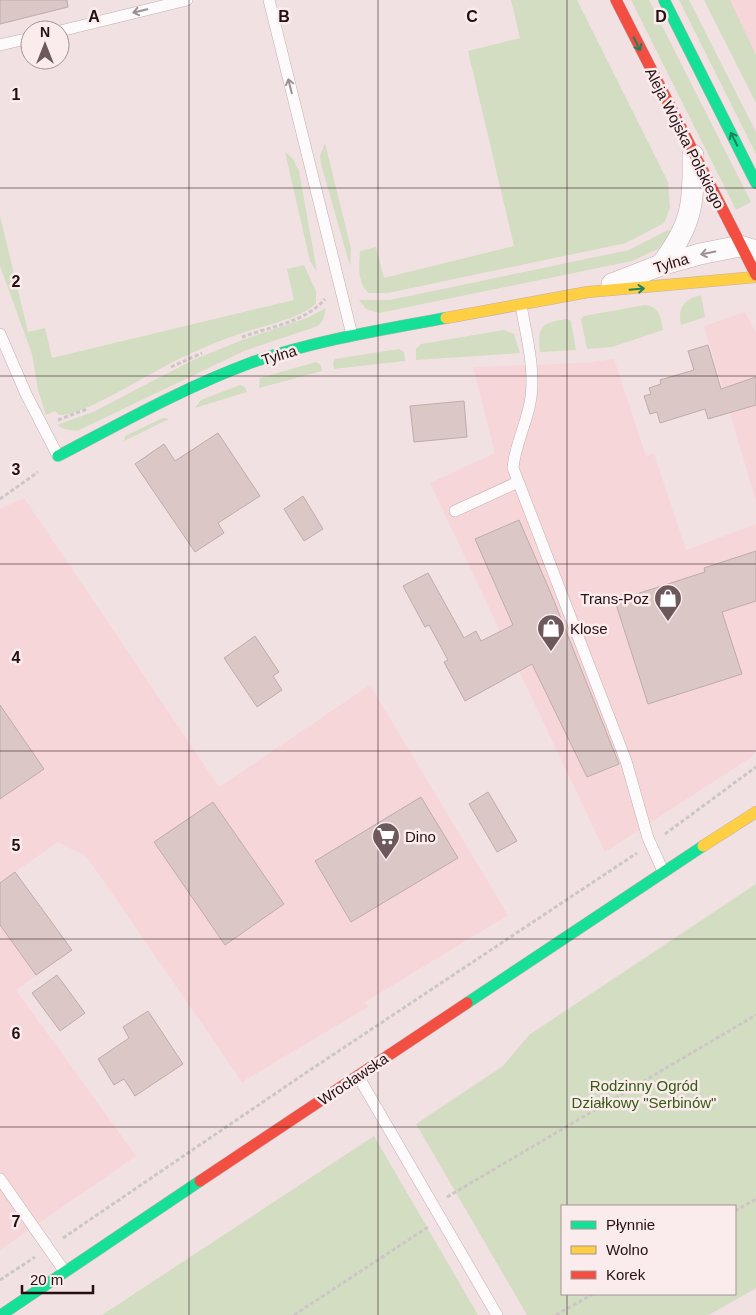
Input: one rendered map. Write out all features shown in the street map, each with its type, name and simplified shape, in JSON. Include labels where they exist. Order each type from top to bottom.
[{"type":"street","name":"Aleja Wojska Polskiego","points":[[616,0],[693,155],[748,249],[756,276]]},
{"type":"street","points":[[664,0],[756,183]]},
{"type":"street","points":[[662,265],[677,244],[691,214],[694,192],[693,155]]},
{"type":"street","name":"Tylna","points":[[588,292],[662,265],[748,249]]},
{"type":"street","name":"Tylna","points":[[58,456],[157,404],[206,381],[251,364],[352,336],[588,292],[756,276]]},
{"type":"street","name":"Wrocławska","points":[[705,844],[756,801]]},
{"type":"street","name":"Wrocławska","points":[[1,1315],[663,871],[756,812]]},
{"type":"lane","points":[[70,29],[187,0]]},
{"type":"lane","points":[[269,0],[352,336]]},
{"type":"lane","points":[[0,45],[20,40]]},
{"type":"lane","points":[[521,305],[532,379],[531,399],[523,430],[514,451],[512,468],[626,761],[651,844],[663,871]]},
{"type":"lane","points":[[0,334],[26,394],[58,456]]},
{"type":"lane","points":[[456,511],[518,482]]},
{"type":"lane","points":[[358,1076],[498,1315]]},
{"type":"lane","points":[[0,1179],[64,1272]]},
{"type":"path","points":[[0,499],[58,456]]},
{"type":"path","points":[[0,1280],[307,1072],[651,844],[756,767]]},
{"type":"path","points":[[433,1205],[756,1015]]},
{"type":"path","points":[[736,1210],[756,1198]]},
{"type":"path","points":[[294,1315],[441,1218]]},
{"type":"path","points":[[556,1315],[591,1295]]},
{"type":"shaded area","points":[[730,0],[756,0],[756,55],[731,6]]},
{"type":"shaded area","points":[[745,312],[756,332],[756,501],[704,326]]},
{"type":"shaded area","points":[[614,359],[646,456],[654,453],[686,550],[756,524],[756,751],[750,758],[605,852],[430,483],[495,453],[473,367],[584,363]]},
{"type":"shaded area","points":[[24,498],[219,787],[370,685],[508,915],[365,1002],[368,1007],[242,1082],[87,857],[58,842],[15,872],[72,950],[16,990],[136,1156],[0,1250],[0,509]]},
{"type":"green space","points":[[511,0],[577,0],[668,182],[670,208],[664,223],[626,243],[388,293],[369,293],[362,284],[359,268],[360,251],[376,247],[384,278],[514,246],[468,51],[520,38]]},
{"type":"green space","points":[[631,0],[649,0],[751,202],[736,210]]},
{"type":"green space","points":[[679,0],[689,0],[756,132],[756,154]]},
{"type":"green space","points":[[704,0],[730,0],[756,55],[756,103]]},
{"type":"green space","points":[[325,143],[351,249],[350,266],[321,164],[320,156]]},
{"type":"green space","points":[[285,152],[293,159],[299,171],[317,272],[310,261]]},
{"type":"green space","points":[[0,216],[28,332],[45,328],[52,358],[294,300],[287,269],[304,265],[316,291],[316,303],[291,318],[231,337],[193,352],[84,409],[69,414],[59,415],[55,411],[46,415],[38,390],[32,354],[0,266]]},
{"type":"green space","points":[[668,230],[673,232],[658,249],[632,261],[379,313],[366,309],[359,300],[390,300],[629,250]]},
{"type":"green space","points":[[701,295],[705,317],[681,325],[681,309],[691,299]]},
{"type":"green space","points":[[645,305],[657,310],[663,330],[612,347],[587,349],[581,319],[584,316]]},
{"type":"green space","points":[[326,308],[323,320],[318,326],[244,351],[77,431],[64,429],[57,425],[93,412],[193,360],[245,339],[307,318]]},
{"type":"green space","points":[[567,319],[571,321],[576,350],[540,352],[539,336],[543,327],[552,322]]},
{"type":"green space","points":[[504,330],[514,334],[520,353],[416,360],[416,349],[421,344]]},
{"type":"green space","points":[[399,349],[404,352],[405,361],[334,369],[333,363],[335,359]]},
{"type":"green space","points":[[316,362],[321,365],[322,371],[259,388],[260,378]]},
{"type":"green space","points":[[240,385],[245,387],[247,392],[195,408],[201,400]]},
{"type":"green space","points":[[163,418],[169,419],[124,441],[125,436]]},
{"type":"green space","name":"Rodzinny Ogród Działkowy \"Serbinów\"","points":[[756,884],[756,1288],[709,1315],[527,1315],[416,1124],[503,1066],[529,1035]]},
{"type":"green space","points":[[374,1136],[478,1315],[102,1315]]},
{"type":"building","points":[[0,0],[67,0],[68,7],[0,24]]},
{"type":"building","points":[[708,345],[721,389],[756,377],[756,405],[708,419],[705,409],[660,423],[657,412],[650,414],[644,396],[651,394],[649,388],[661,384],[660,380],[694,370],[688,351]]},
{"type":"building","points":[[464,401],[467,437],[414,442],[410,406]]},
{"type":"building","points":[[218,433],[260,496],[218,523],[224,533],[195,552],[135,464],[164,444],[175,461]]},
{"type":"building","points":[[303,496],[323,529],[304,541],[284,509]]},
{"type":"building","name":"Klose","points":[[519,520],[552,596],[619,764],[587,777],[532,664],[465,701],[444,662],[448,660],[429,625],[425,627],[403,586],[428,573],[464,638],[476,631],[481,641],[513,625],[475,539]]},
{"type":"building","name":"Trans-Poz","points":[[756,551],[756,601],[722,612],[742,674],[648,704],[615,601],[705,572],[704,568]]},
{"type":"building","points":[[255,636],[279,672],[273,676],[282,690],[257,707],[224,658]]},
{"type":"building","points":[[0,705],[44,769],[0,799]]},
{"type":"building","points":[[488,792],[517,841],[497,852],[469,804]]},
{"type":"building","name":"Dino","points":[[421,797],[458,858],[351,922],[315,861]]},
{"type":"building","points":[[213,802],[284,904],[225,945],[154,842]]},
{"type":"building","points":[[15,872],[72,950],[36,975],[0,925],[0,883]]},
{"type":"building","points":[[57,975],[85,1013],[60,1031],[32,993]]},
{"type":"building","points":[[148,1011],[183,1064],[135,1096],[124,1079],[114,1085],[98,1059],[129,1038],[123,1027]]},
{"type":"traffic: fast","points":[[664,0],[756,183]]},
{"type":"traffic: fast","points":[[58,456],[176,395],[250,363],[322,342],[446,318]]},
{"type":"traffic: fast","points":[[467,1003],[703,846]]},
{"type":"traffic: fast","points":[[1,1315],[200,1181]]},
{"type":"traffic: slow","points":[[446,318],[588,292],[756,277]]},
{"type":"traffic: slow","points":[[703,846],[756,812]]},
{"type":"traffic: jam","points":[[616,0],[756,275]]},
{"type":"traffic: jam","points":[[200,1181],[467,1003]]},
{"type":"place","name":"Trans-Poz","points":[[668,622]]},
{"type":"place","name":"Klose","points":[[551,652]]},
{"type":"place","name":"Dino","points":[[386,860]]}]
